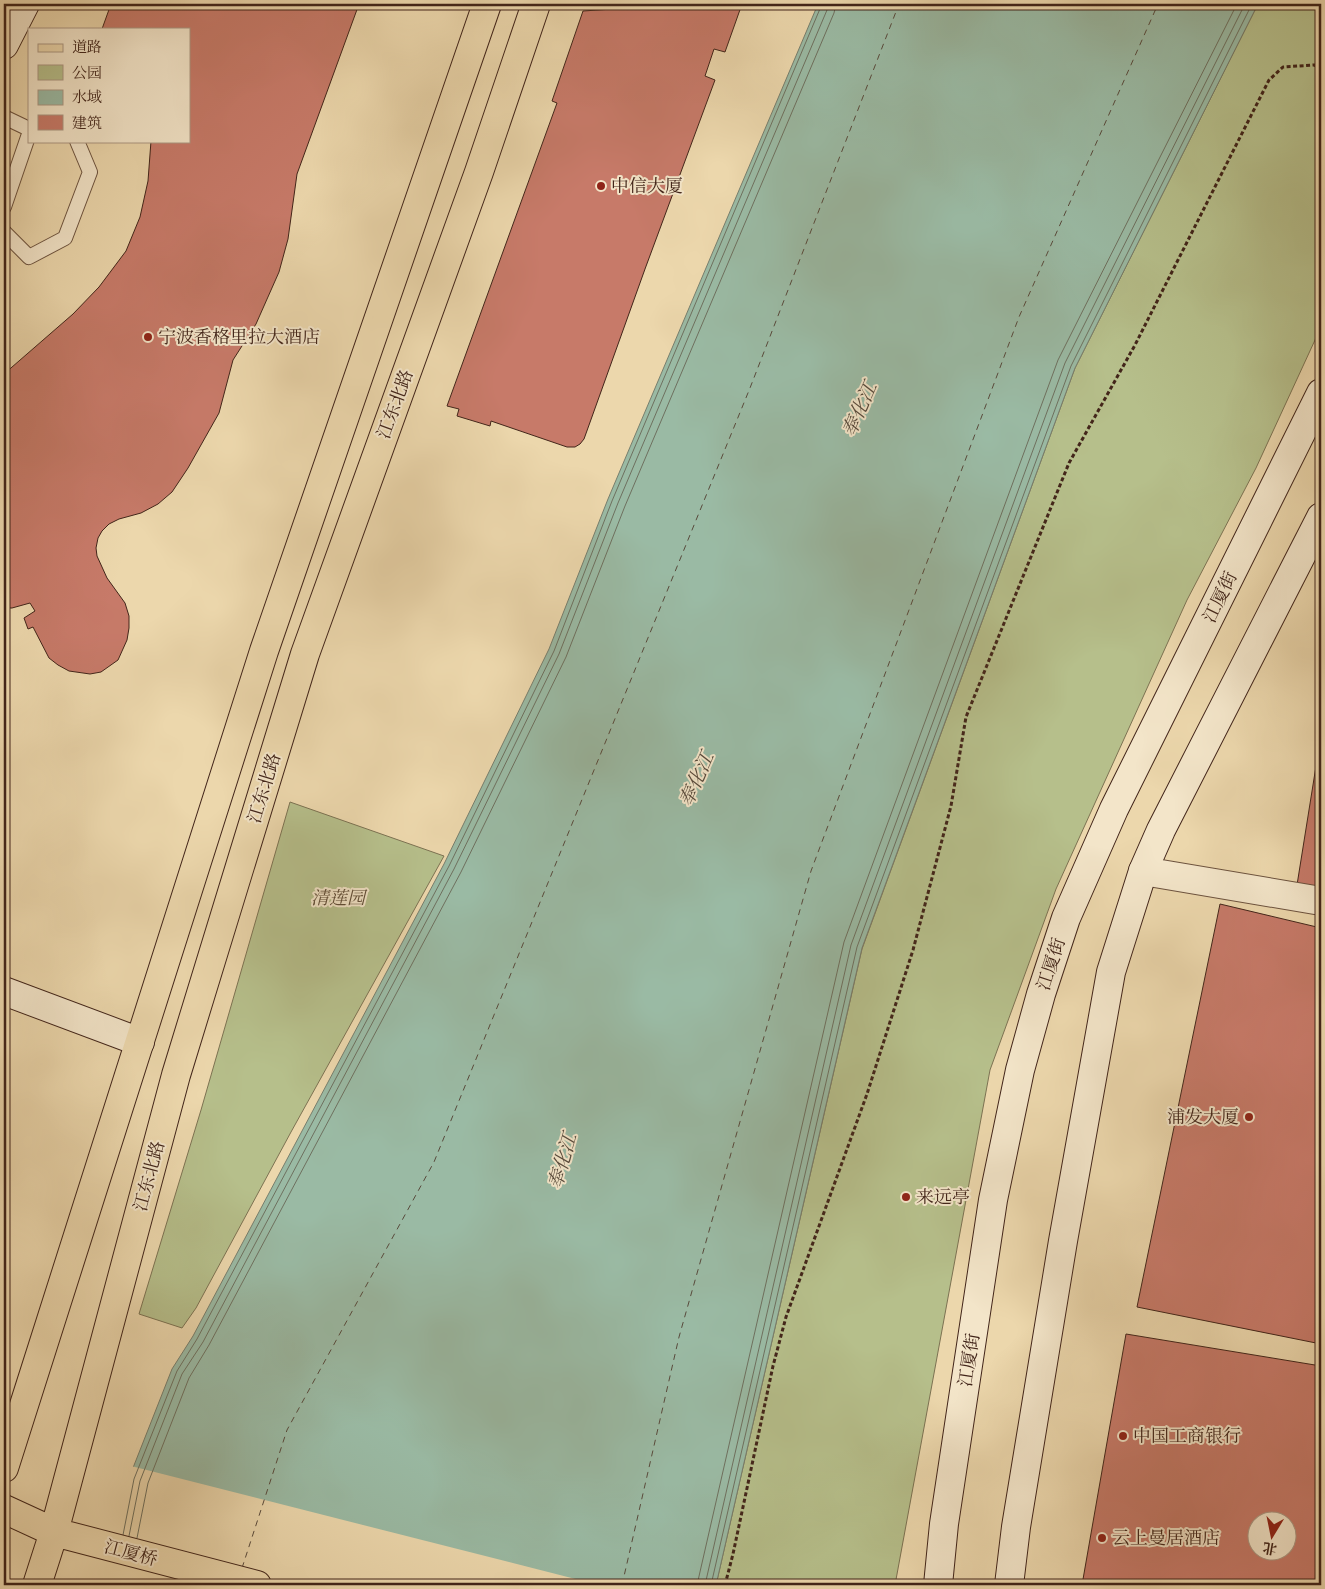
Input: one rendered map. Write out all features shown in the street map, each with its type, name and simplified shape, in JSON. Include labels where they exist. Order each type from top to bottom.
[{"type":"main road","points":[[4,45],[25,4]]},
{"type":"main road","points":[[4,1468],[264,651],[487,4]]},
{"type":"main road","name":"江东北路","points":[[37,1585],[54,1532],[176,1075],[305,654],[479,172],[536,4]]},
{"type":"main road","name":"江厦街","points":[[938,1585],[944,1524],[993,1200],[1020,1070],[1041,994],[1066,918],[1114,809],[1321,393]]},
{"type":"main road","points":[[1009,1585],[1020,1497],[1111,972],[1143,871],[1161,830],[1310,567],[1321,517]]},
{"type":"main road","points":[[1143,871],[1321,901]]},
{"type":"main road","points":[[4,991],[140,1042]]},
{"type":"main road","name":"江厦桥","points":[[4,1509],[54,1532],[257,1585]]},
{"type":"lane","points":[[4,117],[28,129]]},
{"type":"lane","points":[[4,207],[28,137]]},
{"type":"lane","points":[[4,232],[29,257],[65,238],[90,172],[77,142]]},
{"type":"path","points":[[725,1585],[773,1366],[786,1317],[867,1094],[913,950],[951,806],[966,717],[1069,463],[1135,345],[1269,80],[1283,67],[1314,66],[1321,68]]},
{"type":"green space","points":[[1258,4],[1321,4],[1321,327],[1256,468],[1187,600],[1056,889],[990,1070],[895,1585],[716,1585],[862,949],[1075,368]]},
{"type":"green space","name":"清莲园","points":[[290,802],[444,856],[196,1308],[182,1328],[139,1314],[201,1110]]},
{"type":"water","name":"奉化江","points":[[818,4],[1258,4],[1075,368],[862,948],[716,1585],[108,1585],[129,1478],[172,1369],[193,1336],[444,864],[549,649],[608,499]]},
{"type":"pier","points":[[131,1466],[599,1585],[106,1585],[127,1477]]},
{"type":"building","name":"宁波香格里拉大酒店","points":[[111,4],[359,4],[297,174],[288,239],[279,272],[256,324],[233,360],[219,413],[172,492],[158,504],[141,513],[109,524],[98,538],[97,556],[107,578],[125,603],[129,616],[129,628],[127,640],[118,660],[101,672],[90,674],[69,671],[49,658],[33,627],[28,629],[24,618],[35,611],[30,603],[12,608],[4,608],[4,374],[73,314],[99,287],[126,251],[140,217],[148,181],[151,142],[190,142],[190,28],[102,28]]},
{"type":"building","name":"中信大厦","points":[[615,4],[742,4],[725,52],[714,49],[705,76],[715,80],[584,439],[575,447],[567,447],[491,421],[490,426],[457,416],[459,409],[447,406],[557,103],[552,101],[583,11],[613,9]]},
{"type":"building","points":[[1321,735],[1321,890],[1297,885]]},
{"type":"building","name":"浦发大厦","points":[[1220,904],[1321,928],[1321,1344],[1137,1307]]},
{"type":"building","points":[[1126,1334],[1321,1366],[1321,1585],[1082,1585]]},
{"type":"ferry route","points":[[242,1568],[287,1430],[434,1162],[750,388],[899,4]]},
{"type":"ferry route","points":[[622,1585],[679,1337],[811,871],[1019,317],[1158,4]]},
{"type":"place","name":"中信大厦","points":[[601,186]]},
{"type":"place","name":"宁波香格里拉大酒店","points":[[148,337]]},
{"type":"place","name":"浦发大厦","points":[[1249,1117]]},
{"type":"place","name":"来远亭","points":[[906,1197]]},
{"type":"place","name":"中国工商银行","points":[[1123,1436]]},
{"type":"place","name":"云上曼居酒店","points":[[1102,1538]]}]
